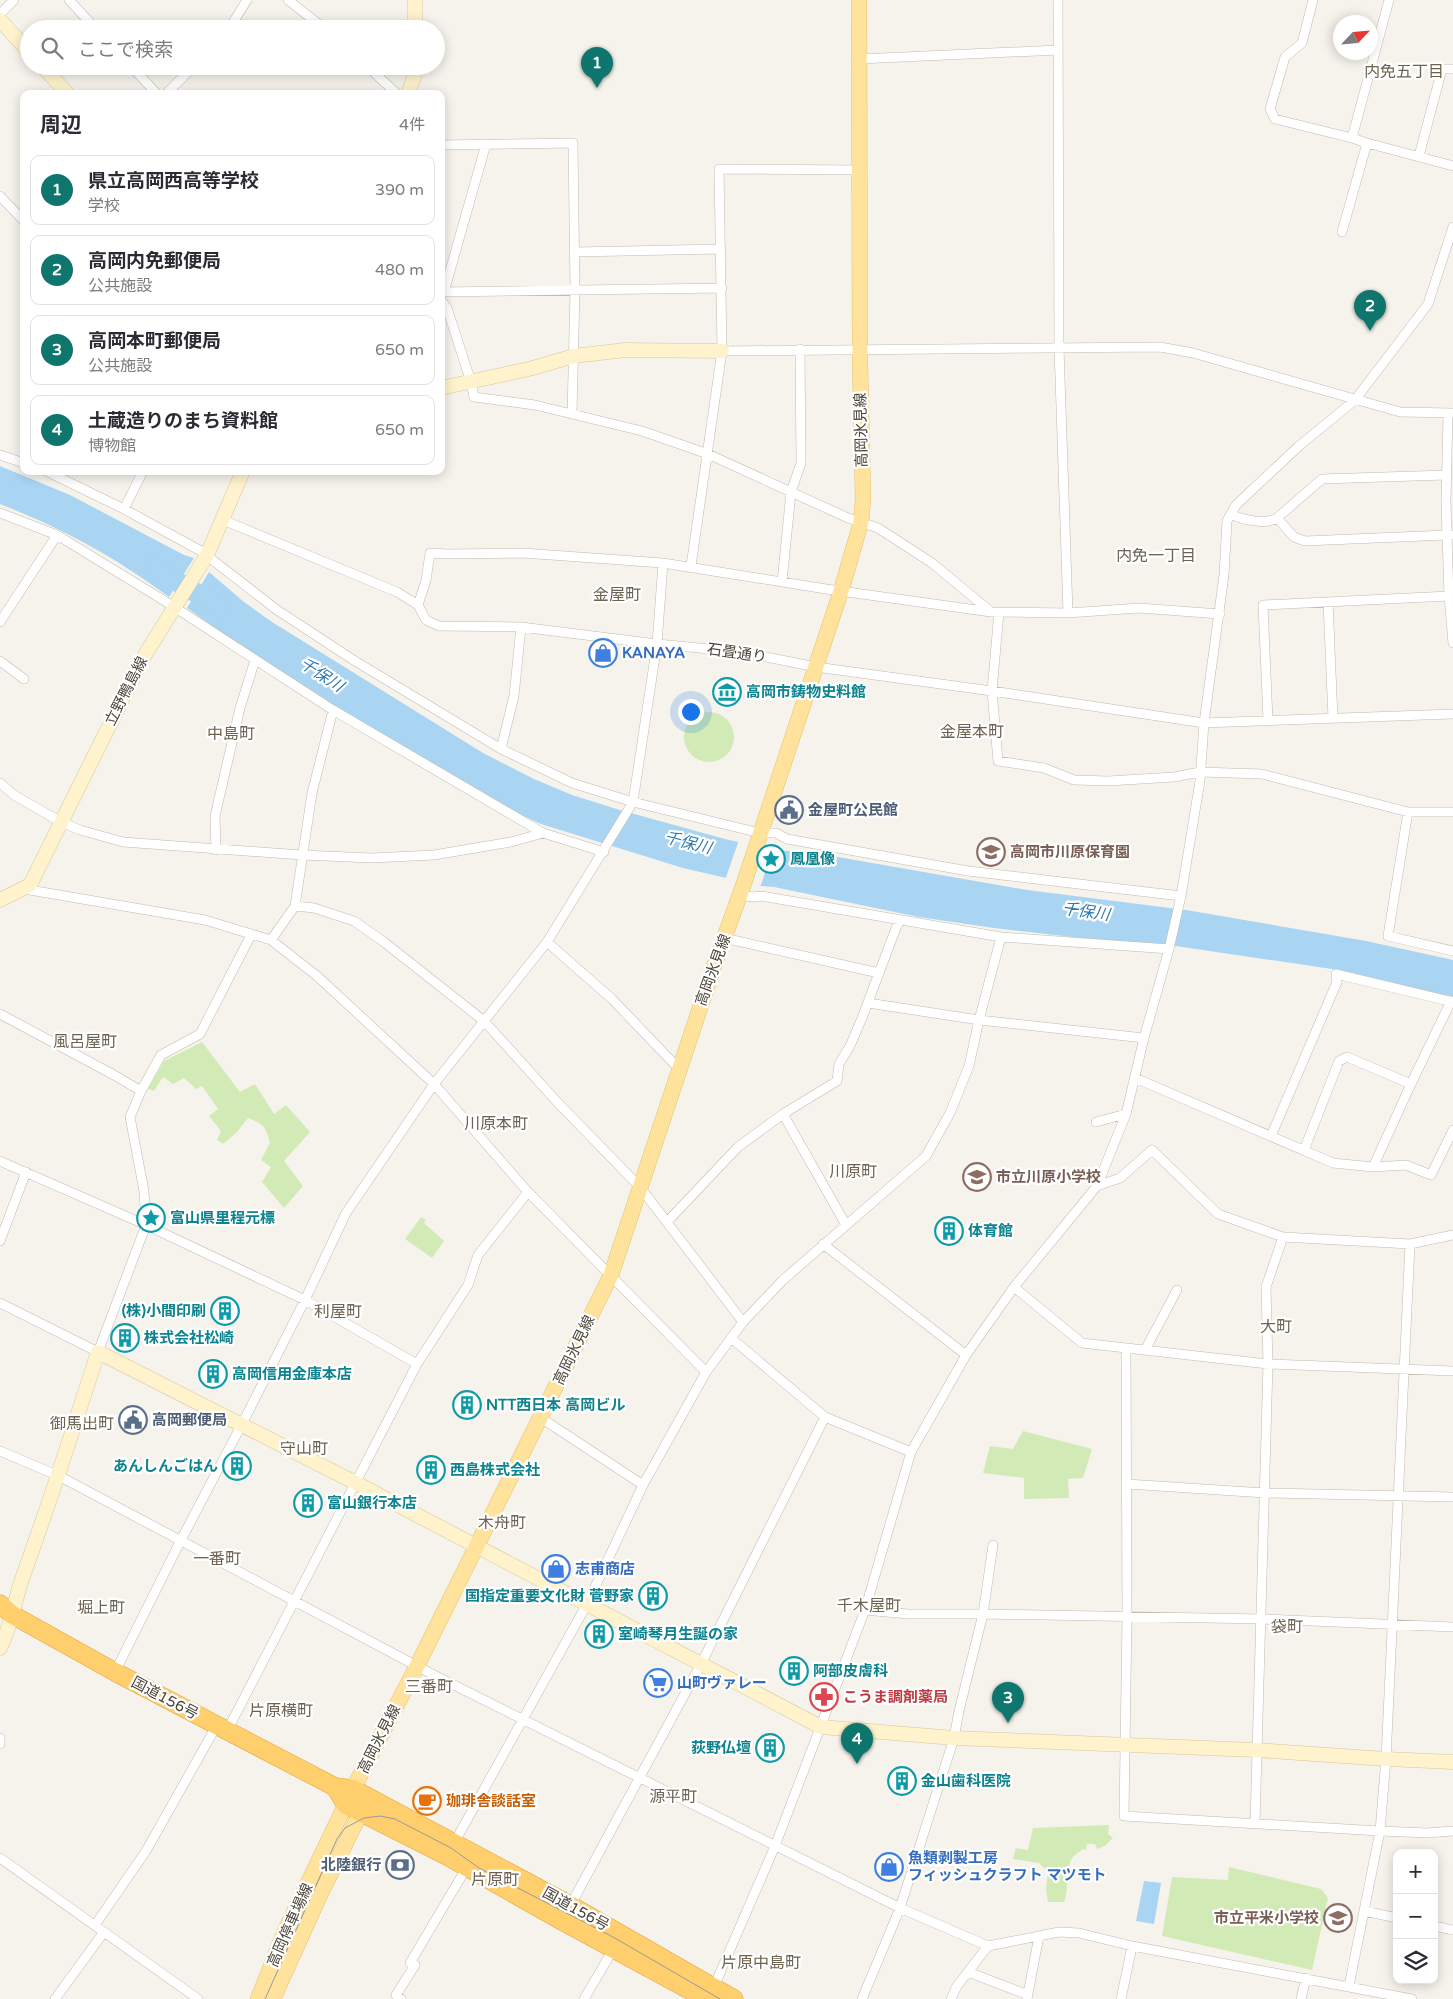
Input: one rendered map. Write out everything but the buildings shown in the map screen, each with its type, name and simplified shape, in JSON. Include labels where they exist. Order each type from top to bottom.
[{"type":"highway","name":"国道156号","points":[[5,1609],[115,1672],[335,1787],[353,1802],[450,1850],[570,1905],[710,1995]]},
{"type":"highway","name":"国道156号","points":[[353,1802],[450,1850],[467,1867],[614,1948],[710,1995],[734,1999]]},
{"type":"main road","name":"高岡氷見線","points":[[353,1802],[475,1546],[611,1275],[816,667],[861,522],[863,500],[860,349],[859,0]]},
{"type":"main road","name":"高岡停車場線","points":[[258,1999],[285,1931],[353,1802]]},
{"type":"main road","name":"高岡停車場線","points":[[273,1999],[320,1895],[353,1802]]},
{"type":"street","points":[[0,14],[14,0]]},
{"type":"street","points":[[69,0],[88,20]]},
{"type":"street","points":[[235,20],[247,0]]},
{"type":"street","points":[[288,0],[314,20]]},
{"type":"street","points":[[414,0],[415,20]]},
{"type":"street","points":[[1058,0],[1059,348],[1068,613]]},
{"type":"street","points":[[1313,0],[1302,43],[1285,57],[1270,108],[1275,119],[1453,166]]},
{"type":"street","points":[[1352,138],[1389,0]]},
{"type":"street","points":[[0,20],[20,42]]},
{"type":"street","points":[[859,59],[1058,50]]},
{"type":"street","points":[[1419,156],[1442,69],[1453,69]]},
{"type":"street","points":[[50,75],[64,90]]},
{"type":"street","points":[[139,75],[153,90]]},
{"type":"street","points":[[170,90],[185,75]]},
{"type":"street","points":[[377,75],[393,90]]},
{"type":"street","points":[[409,90],[415,75]]},
{"type":"street","points":[[1342,232],[1367,142]]},
{"type":"street","points":[[445,145],[573,143],[575,290],[572,414]]},
{"type":"street","points":[[445,284],[486,144]]},
{"type":"street","points":[[690,566],[722,351],[719,169],[859,170]]},
{"type":"street","points":[[0,196],[20,217]]},
{"type":"street","points":[[710,1995],[775,1846],[865,1610],[911,1452],[966,1355],[1014,1287],[1097,1186],[1126,1114],[1144,1038],[1169,949],[1180,899],[1200,781],[1204,723],[1220,614],[1227,521],[1236,505],[1299,446],[1355,400],[1428,304],[1453,227]]},
{"type":"street","points":[[575,252],[721,249]]},
{"type":"street","points":[[445,294],[722,288]]},
{"type":"street","points":[[445,302],[471,382],[474,397],[535,405],[642,431],[708,454],[791,492],[878,528],[932,563],[995,612]]},
{"type":"street","points":[[445,387],[574,356],[625,350],[722,351],[1160,347],[1184,351],[1400,412],[1450,413],[1446,475],[1453,643]]},
{"type":"street","points":[[782,582],[791,492],[801,463],[800,349]]},
{"type":"street","points":[[0,455],[20,462]]},
{"type":"street","points":[[54,475],[124,509],[205,558],[285,615],[355,661],[501,749],[572,783],[632,804],[758,838],[776,834],[787,839],[968,871],[1180,899]]},
{"type":"street","points":[[124,509],[141,475]]},
{"type":"street","name":"立野鴨島線","points":[[24,889],[30,885],[143,658],[205,558],[242,475]]},
{"type":"street","points":[[1230,514],[1239,518],[1272,521],[1322,479],[1446,475]]},
{"type":"street","points":[[0,524],[2,514],[57,535],[176,606],[333,710],[543,833],[605,850]]},
{"type":"street","points":[[1277,518],[1294,537],[1305,541],[1450,535]]},
{"type":"street","name":"石畳通り","points":[[223,520],[397,592],[418,605],[426,620],[439,626],[521,627],[657,644],[741,652],[816,667],[1204,723],[1453,714]]},
{"type":"street","points":[[0,622],[57,535]]},
{"type":"street","points":[[418,605],[426,580],[430,553],[523,553],[663,562],[841,591],[995,612],[1068,613],[1139,608],[1220,614]]},
{"type":"street","points":[[115,1672],[181,1540],[306,1300],[346,1213],[434,1084],[547,942],[632,804],[657,644],[663,562]]},
{"type":"street","points":[[1268,720],[1263,605],[1450,596]]},
{"type":"street","points":[[1328,602],[1333,718]]},
{"type":"street","points":[[995,612],[992,691],[998,760],[1044,768],[1074,780],[1108,781],[1174,777],[1200,772],[1262,774],[1297,785],[1408,812],[1453,812]]},
{"type":"street","points":[[501,749],[514,696],[521,627]]},
{"type":"street","points":[[216,850],[216,816],[240,708],[255,660]]},
{"type":"street","points":[[0,661],[24,679]]},
{"type":"street","points":[[271,940],[294,906],[312,793],[333,710]]},
{"type":"street","points":[[0,783],[14,795],[61,822],[80,830],[123,842],[216,850],[372,858],[434,855],[511,842],[543,833]]},
{"type":"street","points":[[1408,812],[1388,936],[1453,951]]},
{"type":"street","points":[[0,900],[24,889],[206,920],[271,940],[317,976],[434,1084],[528,1192],[706,1372]]},
{"type":"street","points":[[741,892],[753,897],[761,896],[1001,937],[1169,949]]},
{"type":"street","points":[[294,906],[314,908],[354,922],[414,964],[484,1020],[559,1104],[640,1187],[743,1322]]},
{"type":"street","points":[[667,1222],[738,1147],[783,1114],[837,1080],[839,1064],[850,1046],[900,920]]},
{"type":"street","points":[[0,1648],[7,1635],[5,1609],[59,1476],[98,1352],[146,1225],[144,1191],[130,1117],[141,1091],[161,1055],[200,1034],[251,935]]},
{"type":"street","points":[[450,1850],[587,1604],[643,1485],[706,1372],[743,1322],[782,1280],[887,1192],[926,1156],[950,1113],[969,1066],[1001,937]]},
{"type":"street","points":[[724,938],[879,973]]},
{"type":"street","points":[[547,942],[612,999],[679,1069]]},
{"type":"street","points":[[1271,1136],[1337,982],[1336,974],[1452,1001],[1373,1167]]},
{"type":"street","points":[[868,1003],[979,1020],[1144,1038]]},
{"type":"street","points":[[0,1014],[141,1091]]},
{"type":"street","points":[[1304,1150],[1339,1061],[1347,1056],[1411,1084]]},
{"type":"street","points":[[1135,1078],[1333,1163],[1373,1167],[1406,1165],[1431,1175],[1453,1132]]},
{"type":"street","points":[[783,1114],[846,1225]]},
{"type":"street","points":[[1096,1122],[1126,1114]]},
{"type":"street","points":[[1097,1186],[1120,1178],[1152,1150],[1218,1214],[1283,1237],[1410,1244],[1453,1235]]},
{"type":"street","points":[[0,1161],[146,1225],[306,1300],[417,1364]]},
{"type":"street","points":[[0,1242],[26,1172]]},
{"type":"street","points":[[94,1925],[146,1851],[222,1728],[294,1600],[417,1364],[468,1285],[478,1255],[528,1192]]},
{"type":"street","points":[[1255,1822],[1268,1364],[1266,1287],[1283,1237]]},
{"type":"street","points":[[823,1244],[966,1355]]},
{"type":"street","points":[[1349,1986],[1380,1831],[1386,1759],[1394,1625],[1403,1369],[1410,1244]]},
{"type":"street","points":[[1014,1287],[1082,1343],[1268,1364],[1453,1371]]},
{"type":"street","points":[[1145,1350],[1177,1290]]},
{"type":"street","points":[[0,1303],[242,1424],[821,1727],[954,1738],[1256,1750],[1453,1762]]},
{"type":"street","points":[[731,1338],[825,1417],[911,1452]]},
{"type":"street","points":[[1126,1348],[1127,1617],[1124,1816],[1255,1822],[1380,1831],[1453,1831]]},
{"type":"street","points":[[562,1921],[638,1777],[701,1664],[825,1417]]},
{"type":"street","points":[[540,1418],[643,1485]]},
{"type":"street","points":[[0,1451],[59,1476],[417,1666],[775,1846],[900,1908],[988,1946],[1059,1932],[1079,1933],[1132,1946],[1412,1999]]},
{"type":"street","points":[[1127,1484],[1264,1492],[1453,1497]]},
{"type":"street","points":[[862,1999],[900,1908],[954,1738],[983,1614],[993,1545]]},
{"type":"street","points":[[865,1610],[908,1614],[1262,1619],[1453,1627]]},
{"type":"street","points":[[0,1738],[0,1744]]},
{"type":"street","points":[[0,1858],[198,1999]]},
{"type":"street","points":[[401,1999],[396,1996],[415,1965],[410,1963],[467,1867]]},
{"type":"street","points":[[1364,1911],[1393,1917]]},
{"type":"street","points":[[1438,1927],[1453,1930]]},
{"type":"street","points":[[55,1999],[104,1932]]},
{"type":"street","points":[[968,1972],[1028,1997],[1039,1936]]},
{"type":"street","points":[[951,1999],[957,1986],[988,1946]]},
{"type":"street","points":[[1121,1999],[1132,1946]]},
{"type":"street","points":[[584,1999],[614,1948]]},
{"type":"street","points":[[1301,1999],[1306,1978]]},
{"type":"green space","points":[[704,712],[714,712],[727,719],[734,732],[734,742],[727,755],[714,762],[704,762],[695,758],[688,751],[684,742],[684,732],[688,723],[695,716]]},
{"type":"green space","points":[[202,1042],[240,1092],[255,1084],[274,1114],[286,1105],[310,1132],[284,1161],[303,1186],[284,1208],[262,1182],[271,1167],[261,1160],[270,1143],[266,1130],[261,1124],[248,1118],[236,1133],[223,1144],[217,1140],[221,1131],[209,1116],[218,1109],[202,1086],[196,1089],[184,1078],[173,1084],[163,1077],[154,1091],[148,1089],[164,1061]]},
{"type":"green space","points":[[421,1217],[426,1220],[424,1223],[444,1241],[432,1258],[405,1239]]},
{"type":"green space","points":[[1023,1431],[1092,1449],[1083,1478],[1068,1479],[1069,1498],[1024,1499],[1024,1478],[983,1473],[990,1446],[1013,1449]]},
{"type":"green space","points":[[1109,1825],[1108,1834],[1113,1838],[1105,1846],[1097,1849],[1095,1844],[1087,1844],[1086,1850],[1083,1849],[1075,1855],[1070,1862],[1064,1902],[1048,1902],[1046,1889],[1048,1872],[1039,1863],[1013,1859],[1016,1848],[1028,1850],[1033,1828]]},
{"type":"green space","points":[[1229,1867],[1321,1889],[1328,1898],[1312,1970],[1162,1936],[1172,1877],[1228,1880]]},
{"type":"water","points":[[0,466],[70,495],[184,555],[194,558],[169,597],[129,569],[88,544],[0,504]]},
{"type":"water","points":[[209,572],[244,602],[272,622],[483,753],[534,779],[572,795],[725,839],[770,849],[832,856],[1027,890],[1186,910],[1366,941],[1453,960],[1453,997],[1332,969],[1176,946],[1115,942],[919,917],[774,887],[761,886],[683,868],[541,824],[514,812],[444,774],[369,726],[273,669],[187,608]]},
{"type":"water","points":[[1144,1881],[1161,1883],[1154,1924],[1136,1921]]},
{"type":"pier","points":[[739,840],[773,847],[760,888],[725,880]]},
{"type":"waterway","name":"千保川","points":[[154,568],[220,607]]},
{"type":"tram line","points":[[265,1999],[337,1839],[345,1828],[364,1818],[380,1816],[395,1819],[451,1848],[479,1868],[613,1937],[720,1999]]},
{"type":"place","name":"県立高岡西高等学校","points":[[597,88]]},
{"type":"place","name":"高岡内免郵便局","points":[[1370,331]]},
{"type":"place","name":"KANAYA","points":[[603,653]]},
{"type":"place","name":"高岡市鋳物史料館","points":[[727,692]]},
{"type":"place","name":"金屋町公民館","points":[[789,810]]},
{"type":"place","name":"高岡市川原保育園","points":[[991,852]]},
{"type":"place","name":"鳳凰像","points":[[771,859]]},
{"type":"place","name":"市立川原小学校","points":[[977,1177]]},
{"type":"place","name":"富山県里程元標","points":[[151,1218]]},
{"type":"place","name":"体育館","points":[[949,1231]]},
{"type":"place","name":"(株)小間印刷","points":[[225,1311]]},
{"type":"place","name":"株式会社松崎","points":[[125,1338]]},
{"type":"place","name":"高岡信用金庫本店","points":[[213,1374]]},
{"type":"place","name":"NTT西日本 高岡ビル","points":[[467,1405]]},
{"type":"place","name":"高岡郵便局","points":[[133,1420]]},
{"type":"place","name":"あんしんごはん","points":[[237,1466]]},
{"type":"place","name":"西島株式会社","points":[[431,1470]]},
{"type":"place","name":"富山銀行本店","points":[[308,1503]]},
{"type":"place","name":"志甫商店","points":[[556,1569]]},
{"type":"place","name":"国指定重要文化財 菅野家","points":[[653,1596]]},
{"type":"place","name":"室崎琴月生誕の家","points":[[599,1634]]},
{"type":"place","name":"阿部皮膚科","points":[[794,1671]]},
{"type":"place","name":"山町ヴァレー","points":[[658,1683]]},
{"type":"place","name":"こうま調剤薬局","points":[[824,1697]]},
{"type":"place","name":"高岡本町郵便局","points":[[1008,1723]]},
{"type":"place","name":"荻野仏壇","points":[[770,1748]]},
{"type":"place","name":"土蔵造りのまち資料館","points":[[857,1764]]},
{"type":"place","name":"金山歯科医院","points":[[902,1781]]},
{"type":"place","name":"珈琲舎談話室","points":[[427,1801]]},
{"type":"place","name":"北陸銀行","points":[[400,1865]]},
{"type":"place","name":"魚類剥製工房 フィッシュクラフト マツモト","points":[[889,1867]]},
{"type":"place","name":"市立平米小学校","points":[[1338,1918]]},
{"type":"district","name":"内免五丁目","points":[[1404,71]]},
{"type":"district","name":"内免一丁目","points":[[1156,555]]},
{"type":"district","name":"金屋町","points":[[617,594]]},
{"type":"district","name":"金屋本町","points":[[972,731]]},
{"type":"district","name":"中島町","points":[[231,733]]},
{"type":"district","name":"風呂屋町","points":[[85,1041]]},
{"type":"district","name":"川原本町","points":[[496,1123]]},
{"type":"district","name":"川原町","points":[[853,1171]]},
{"type":"district","name":"利屋町","points":[[338,1311]]},
{"type":"district","name":"大町","points":[[1276,1326]]},
{"type":"district","name":"御馬出町","points":[[82,1423]]},
{"type":"district","name":"守山町","points":[[304,1448]]},
{"type":"district","name":"木舟町","points":[[502,1522]]},
{"type":"district","name":"一番町","points":[[217,1558]]},
{"type":"district","name":"千木屋町","points":[[869,1605]]},
{"type":"district","name":"堀上町","points":[[101,1607]]},
{"type":"district","name":"袋町","points":[[1287,1626]]},
{"type":"district","name":"三番町","points":[[429,1686]]},
{"type":"district","name":"片原横町","points":[[281,1710]]},
{"type":"district","name":"源平町","points":[[673,1796]]},
{"type":"district","name":"片原町","points":[[495,1879]]},
{"type":"district","name":"片原中島町","points":[[761,1962]]}]
